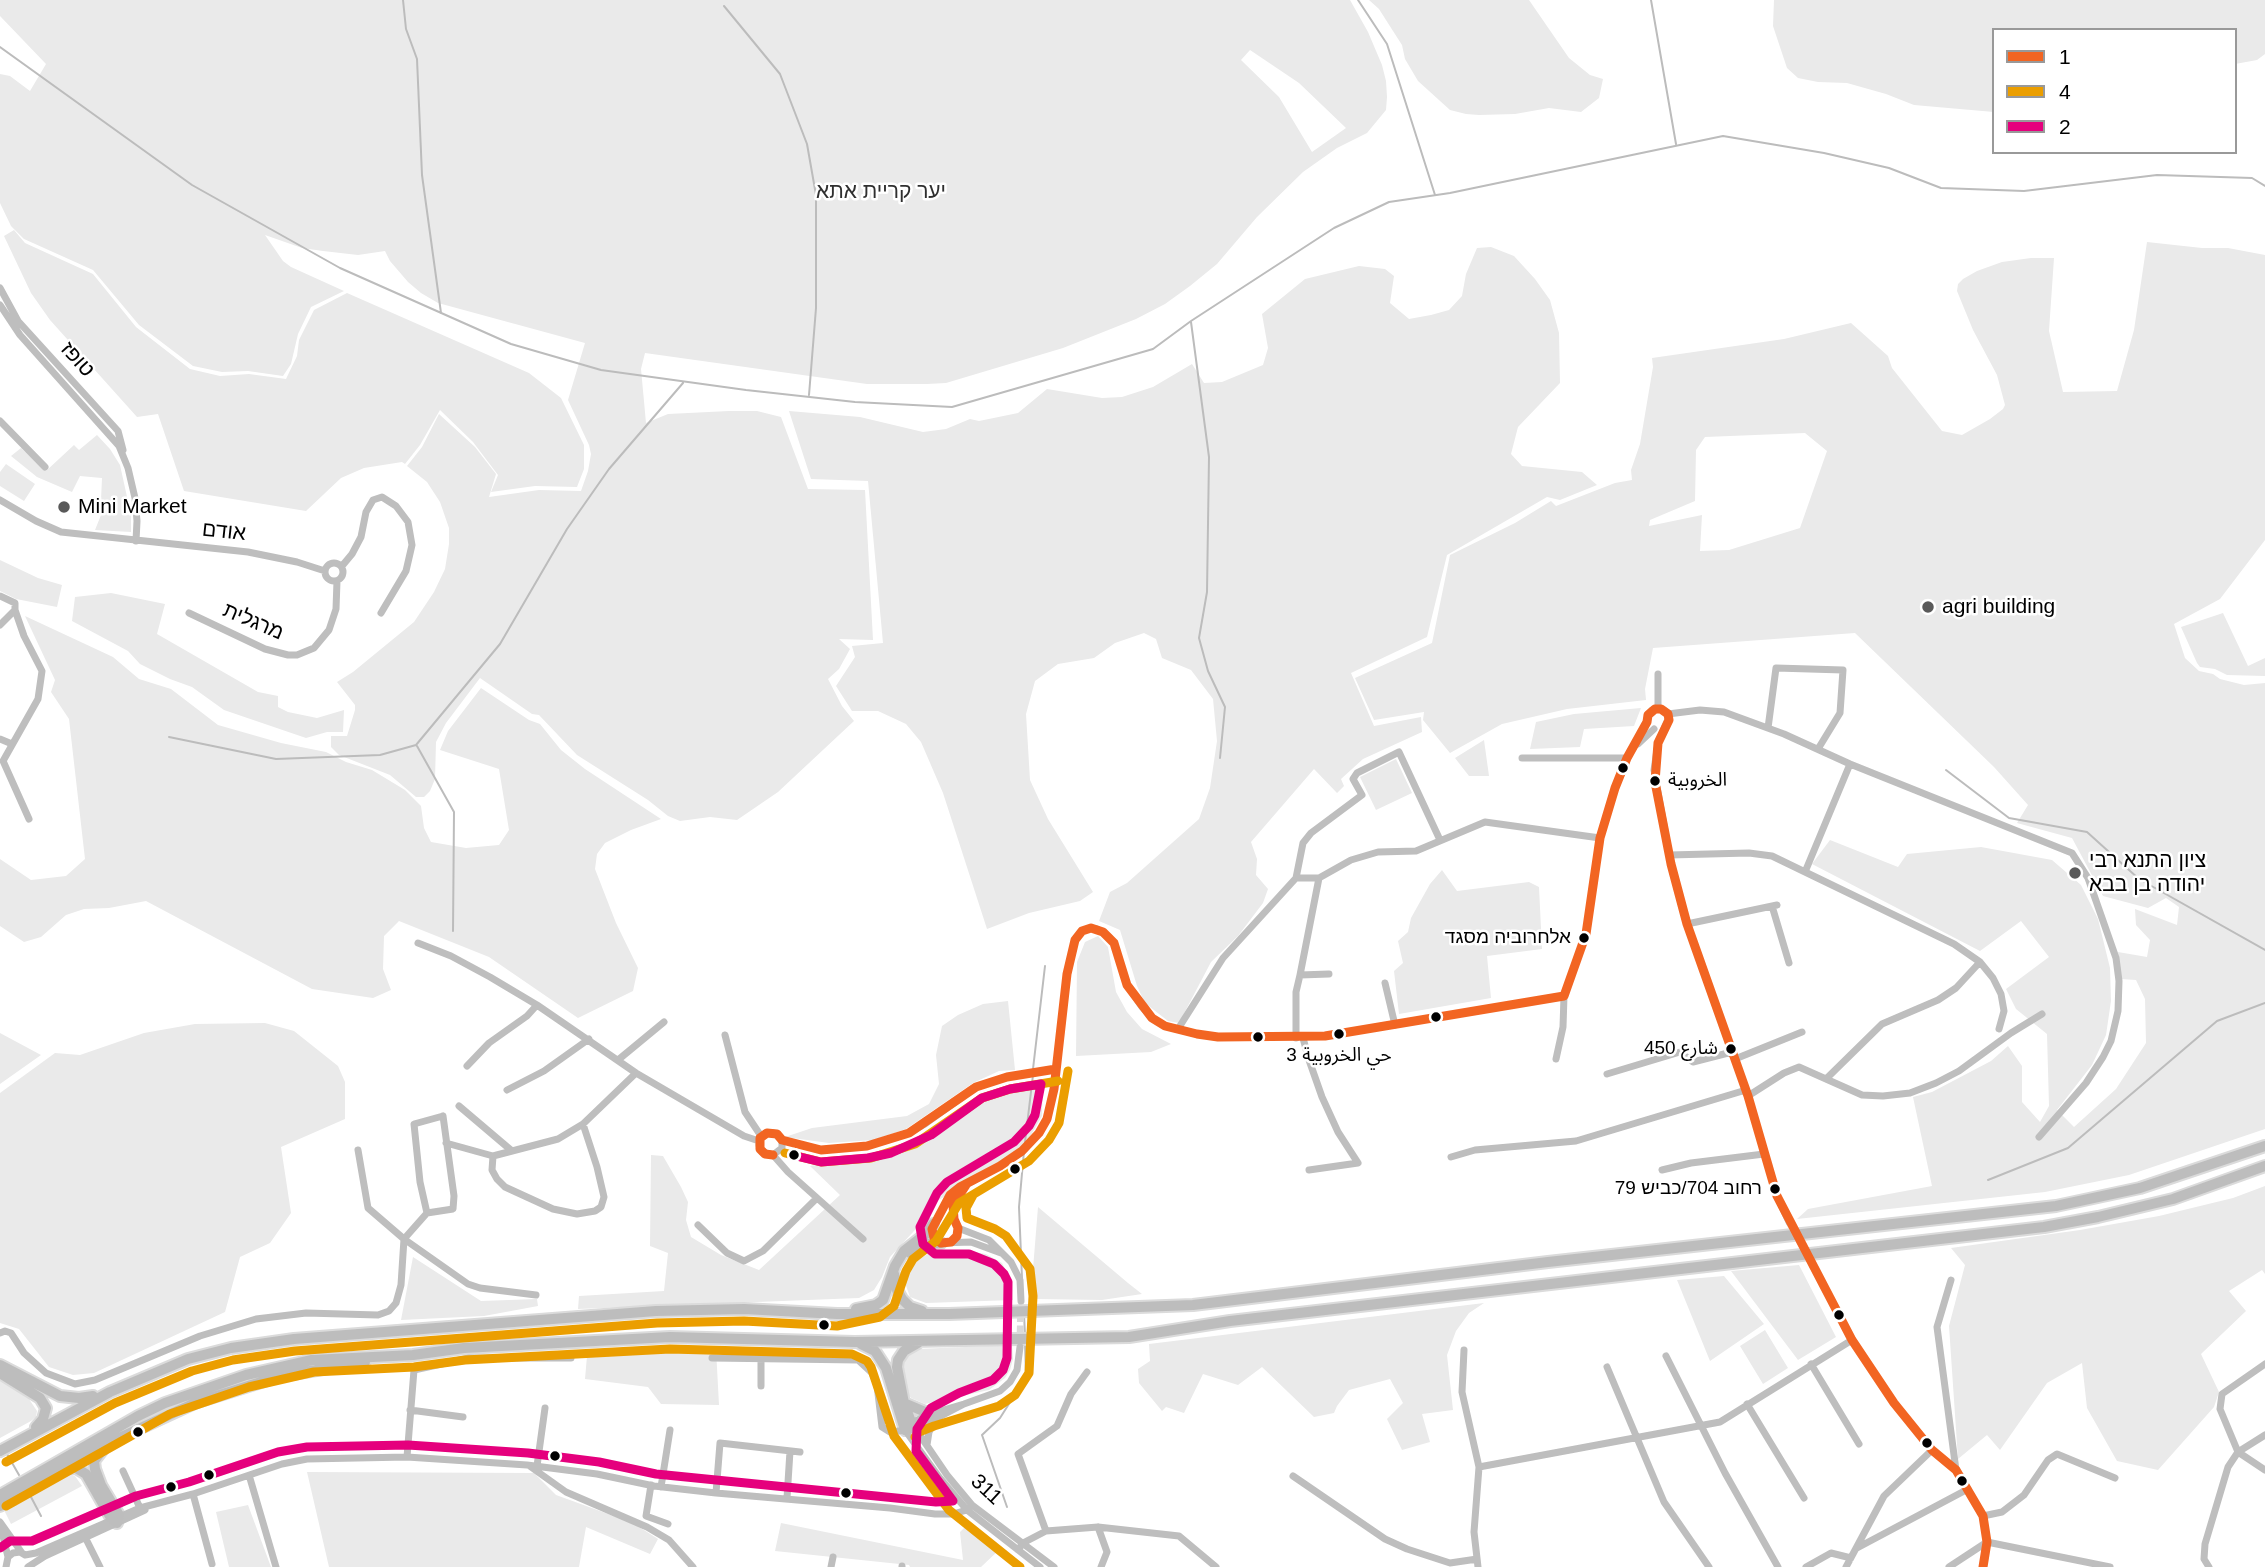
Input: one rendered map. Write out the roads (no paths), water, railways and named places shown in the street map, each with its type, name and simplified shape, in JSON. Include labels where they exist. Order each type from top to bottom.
[{"type":"highway","points":[[0,1451],[110,1391],[188,1359],[231,1348],[294,1339],[656,1311],[744,1308],[837,1314],[949,1314],[1193,1305],[1548,1262],[2028,1209],[2140,1188],[2265,1146]]},
{"type":"highway","points":[[0,1506],[113,1441],[197,1402],[258,1381],[413,1355],[464,1348],[670,1337],[855,1342],[1129,1337],[1230,1321],[2073,1223],[2173,1199],[2265,1166]]},
{"type":"highway","points":[[837,1314],[876,1305],[887,1293],[894,1272],[909,1246],[924,1236],[935,1222]]},
{"type":"highway","points":[[901,1258],[919,1247],[946,1242]]},
{"type":"highway","points":[[894,1272],[900,1294],[911,1307],[925,1312],[949,1314]]},
{"type":"highway","points":[[911,1427],[897,1374],[898,1360],[907,1348],[925,1340]]},
{"type":"highway","points":[[855,1342],[875,1351],[882,1361],[911,1427]]},
{"type":"highway","points":[[0,1495],[138,1416],[195,1392],[246,1375],[312,1360],[413,1355]]},
{"type":"highway","points":[[0,1365],[60,1396],[79,1398],[110,1391]]},
{"type":"highway","points":[[0,1373],[33,1392],[46,1408],[43,1419],[28,1435]]},
{"type":"highway","points":[[904,1404],[934,1416]]},
{"type":"highway","points":[[113,1441],[101,1450],[94,1461],[97,1476],[116,1519]]},
{"type":"highway","points":[[62,1469],[76,1468],[86,1474],[116,1519]]},
{"type":"street","name":"טופז","points":[[0,288],[18,321],[118,432],[136,509],[136,541]]},
{"type":"street","name":"טופז","points":[[0,305],[12,326],[107,430],[124,456]]},
{"type":"street","points":[[0,421],[45,467]]},
{"type":"street","points":[[342,566],[331,563],[325,571],[328,579],[337,581],[343,576],[342,566],[361,537],[366,512],[373,500],[382,498],[396,506],[408,522],[412,545],[406,572],[382,613]]},
{"type":"street","name":"אודם","points":[[0,500],[61,532],[248,552],[282,558],[325,571]]},
{"type":"street","name":"מרגלית","points":[[189,613],[275,653],[297,655],[314,648],[329,630],[336,609],[337,581]]},
{"type":"street","points":[[0,596],[15,603],[24,636],[43,671],[38,699],[3,761],[29,819]]},
{"type":"street","points":[[0,625],[15,610]]},
{"type":"street","points":[[1768,728],[1776,668],[1843,670],[1840,713],[1818,749]]},
{"type":"street","points":[[1658,674],[1658,708]]},
{"type":"street","points":[[1658,708],[1668,714],[1700,710],[1724,712],[2072,853],[2088,878],[2116,958],[2119,981],[2118,1011],[2111,1041],[2103,1057],[2086,1083],[2039,1138]]},
{"type":"street","points":[[1556,1059],[1563,1027],[1564,996],[1586,934],[1600,838],[1627,758],[1635,747],[1650,712],[1658,708]]},
{"type":"street","points":[[1656,753],[1669,720],[1668,714]]},
{"type":"street","points":[[1647,722],[1654,729],[1655,782],[1669,855],[1687,924],[1747,1093],[1777,1196],[1789,1222]]},
{"type":"street","points":[[1635,747],[1654,729],[1666,726]]},
{"type":"street","points":[[0,739],[12,744]]},
{"type":"street","points":[[1635,747],[1651,744],[1656,753]]},
{"type":"street","points":[[1178,1029],[1223,958],[1296,878],[1303,844],[1311,833],[1362,795],[1353,779],[1357,773],[1399,752],[1440,840]]},
{"type":"street","points":[[1522,758],[1627,758]]},
{"type":"street","points":[[1805,872],[1850,764]]},
{"type":"street","points":[[1296,878],[1319,878],[1351,860],[1378,852],[1416,850],[1485,822],[1600,838]]},
{"type":"street","points":[[1669,855],[1749,853],[1772,856],[1955,944],[1980,962],[1993,978],[2001,995],[2004,1011],[1999,1029]]},
{"type":"street","points":[[1309,1170],[1358,1163],[1338,1132],[1300,1038],[1296,992],[1319,878]]},
{"type":"street","points":[[1687,924],[1774,906],[1789,963]]},
{"type":"street","points":[[1002,1253],[971,1242],[946,1242],[932,1233],[950,1195],[1016,1155],[1040,1133],[1047,1119],[1055,1088],[1067,975],[1075,940],[1082,931],[1091,928],[1103,932],[1114,943],[1127,985],[1142,1007],[1165,1026],[1218,1037],[1300,1038],[1395,1026],[1564,996]]},
{"type":"street","points":[[418,943],[451,956],[537,1005],[636,1073],[744,1136],[760,1139]]},
{"type":"street","points":[[1826,1079],[1882,1024],[1938,1000],[1956,988],[1980,962]]},
{"type":"street","points":[[1300,975],[1329,974]]},
{"type":"street","points":[[1385,983],[1395,1026]]},
{"type":"street","points":[[467,1066],[498,1035],[527,1016],[537,1005]]},
{"type":"street","points":[[1451,1157],[1475,1150],[1576,1141],[1747,1093],[1799,1067],[1862,1095],[1910,1093],[1959,1071],[2042,1014]]},
{"type":"street","points":[[618,1060],[664,1021]]},
{"type":"street","points":[[1606,1074],[1680,1052],[1693,1062],[1734,1056],[1802,1032]]},
{"type":"street","points":[[725,1035],[746,1112],[760,1139],[762,1152],[773,1156],[863,1239]]},
{"type":"street","points":[[507,1090],[544,1070],[589,1040]]},
{"type":"street","points":[[760,1139],[767,1133],[774,1133],[782,1140],[821,1150],[867,1146],[888,1141],[925,1124],[976,1087],[1007,1077],[1056,1069]]},
{"type":"street","points":[[446,1143],[493,1156],[558,1139],[583,1125],[636,1073]]},
{"type":"street","points":[[458,1107],[512,1150]]},
{"type":"street","points":[[0,1333],[11,1333],[24,1353],[46,1373],[75,1384],[84,1384],[200,1336],[256,1319],[306,1313],[378,1315],[389,1311],[396,1303],[401,1285],[404,1239],[427,1213],[453,1209],[454,1196],[443,1116],[414,1124],[420,1182],[427,1213]]},
{"type":"street","points":[[493,1156],[492,1170],[505,1186],[553,1209],[577,1214],[595,1211],[601,1207],[604,1197],[583,1125]]},
{"type":"street","points":[[773,1156],[782,1148],[782,1140]]},
{"type":"street","points":[[358,1150],[368,1208],[404,1239],[468,1284],[536,1295]]},
{"type":"street","points":[[1662,1170],[1691,1163],[1764,1154]]},
{"type":"street","points":[[946,1242],[957,1236],[953,1205],[966,1185]]},
{"type":"street","points":[[698,1225],[727,1253],[744,1261],[763,1251],[817,1198]]},
{"type":"street","points":[[935,1222],[943,1217],[954,1219]]},
{"type":"street","points":[[958,1228],[989,1240],[1012,1262],[1018,1273],[1021,1301]]},
{"type":"street","points":[[1810,1260],[1852,1340],[1894,1403],[1932,1450],[1956,1470],[1968,1489],[1983,1516],[1987,1542],[1983,1567]]},
{"type":"street","points":[[1951,1280],[1937,1327],[1956,1470]]},
{"type":"street","points":[[1479,1467],[1720,1422],[1852,1340]]},
{"type":"street","points":[[712,1358],[858,1360],[872,1373],[877,1385],[882,1427],[890,1432],[911,1427],[993,1395],[1006,1386],[1017,1370],[1020,1347]]},
{"type":"street","points":[[1293,1476],[1385,1539],[1450,1563],[1477,1563],[1474,1532],[1479,1467],[1462,1392],[1464,1350]]},
{"type":"street","points":[[1666,1356],[1700,1426],[1778,1567]]},
{"type":"street","points":[[761,1357],[761,1386]]},
{"type":"street","points":[[407,1457],[414,1370],[469,1359],[571,1358]]},
{"type":"street","points":[[1811,1364],[1859,1444]]},
{"type":"street","points":[[2265,1364],[2222,1394],[2220,1409],[2238,1452],[2265,1470]]},
{"type":"street","points":[[1607,1367],[1664,1502],[1709,1567]]},
{"type":"street","points":[[1046,1531],[1017,1454],[1057,1426],[1071,1394],[1087,1372]]},
{"type":"street","points":[[1747,1404],[1804,1498]]},
{"type":"street","points":[[537,1466],[545,1408]]},
{"type":"street","points":[[410,1410],[463,1417]]},
{"type":"street","points":[[927,1446],[934,1416]]},
{"type":"street","name":"311","points":[[911,1427],[969,1508]]},
{"type":"street","name":"311","points":[[911,1427],[939,1477],[969,1508],[1021,1547],[1054,1567]]},
{"type":"street","points":[[661,1487],[670,1430]]},
{"type":"street","points":[[2209,1567],[2204,1559],[2205,1544],[2228,1467],[2238,1452],[2265,1435]]},
{"type":"street","points":[[716,1493],[720,1443],[800,1452]]},
{"type":"street","points":[[1846,1567],[1884,1496],[1932,1450]]},
{"type":"street","points":[[788,1498],[790,1451]]},
{"type":"street","points":[[1983,1516],[2002,1512],[2024,1494],[2048,1460],[2057,1454],[2115,1478]]},
{"type":"street","points":[[28,1567],[139,1507],[193,1494],[307,1459],[407,1457],[527,1465],[597,1474],[661,1487],[716,1493],[934,1514],[953,1514],[969,1508]]},
{"type":"street","points":[[527,1465],[566,1492],[647,1527],[670,1540],[693,1567]]},
{"type":"street","points":[[123,1471],[139,1507]]},
{"type":"street","points":[[249,1475],[276,1567]]},
{"type":"street","points":[[651,1485],[646,1516],[668,1524]]},
{"type":"street","points":[[1857,1549],[1968,1489]]},
{"type":"street","points":[[193,1494],[212,1564]]},
{"type":"street","points":[[7,1564],[13,1553],[24,1554],[49,1548],[165,1501]]},
{"type":"street","points":[[0,1523],[29,1561],[28,1567]]},
{"type":"street","points":[[0,1523],[7,1564]]},
{"type":"street","points":[[1098,1527],[1107,1552],[1101,1567]]},
{"type":"street","points":[[1021,1547],[1046,1531],[1098,1527],[1179,1536],[1216,1567]]},
{"type":"street","points":[[85,1538],[100,1567]]},
{"type":"street","points":[[1949,1567],[1987,1542],[2110,1567]]},
{"type":"street","name":"311","points":[[1021,1547],[1040,1567]]},
{"type":"street","points":[[1807,1567],[1831,1553],[1851,1558]]},
{"type":"street","points":[[831,1567],[833,1557]]},
{"type":"waterway","points":[[403,0],[406,29],[417,59],[422,175],[441,313]]},
{"type":"waterway","points":[[1358,0],[1387,44],[1435,195]]},
{"type":"waterway","points":[[1651,0],[1676,144]]},
{"type":"waterway","points":[[724,6],[780,74],[807,144],[816,195],[816,308],[809,395]]},
{"type":"waterway","points":[[0,47],[192,185],[340,268],[511,344],[601,370],[855,402],[952,407],[1153,349],[1191,321],[1334,228],[1389,202],[1450,193],[1723,136],[1824,153],[1889,168],[1941,188],[2024,191],[2157,175],[2252,178],[2265,186]]},
{"type":"waterway","points":[[1191,322],[1209,457],[1207,592],[1199,638],[1208,671],[1225,707],[1220,758]]},
{"type":"waterway","points":[[169,737],[276,759],[380,755],[416,745],[500,644],[567,529],[609,469],[683,383]]},
{"type":"waterway","points":[[417,746],[454,812],[453,931]]},
{"type":"waterway","points":[[1946,770],[2009,818],[2087,832],[2139,879],[2265,950]]},
{"type":"waterway","points":[[1033,1069],[1045,966]]},
{"type":"waterway","points":[[1988,1180],[2068,1148],[2217,1021],[2265,1003]]},
{"type":"waterway","points":[[1025,1142],[1033,1075]]},
{"type":"waterway","points":[[1022,1278],[1019,1207],[1024,1151]]},
{"type":"waterway","points":[[1024,1315],[1025,1334]]},
{"type":"waterway","points":[[1007,1507],[982,1435],[1000,1418],[1026,1377],[1025,1343]]},
{"type":"waterway","points":[[7,1454],[19,1475]]},
{"type":"waterway","points":[[31,1497],[41,1516]]},
{"type":"tunnel","points":[[1789,1222],[1807,1255]]},
{"type":"tunnel","points":[[1020,1343],[1021,1301]]},
{"type":"place","name":"Mini Market","points":[[64,507]]},
{"type":"place","name":"agri building","points":[[1928,607]]},
{"type":"place","name":"الخروبية","points":[[1655,781]]},
{"type":"place","name":"ציון התנא רבי יהודה בן בבא","points":[[2075,873]]},
{"type":"place","name":"אלחרוביה מסגד","points":[[1584,938]]},
{"type":"place","name":"حي الخروبية 3","points":[[1339,1034]]},
{"type":"place","name":"شارع 450","points":[[1731,1049]]},
{"type":"place","name":"רחוב 704/כביש 79","points":[[1775,1189]]},
{"type":"park label","name":"יער קריית אתא","points":[[881,192]]}]
